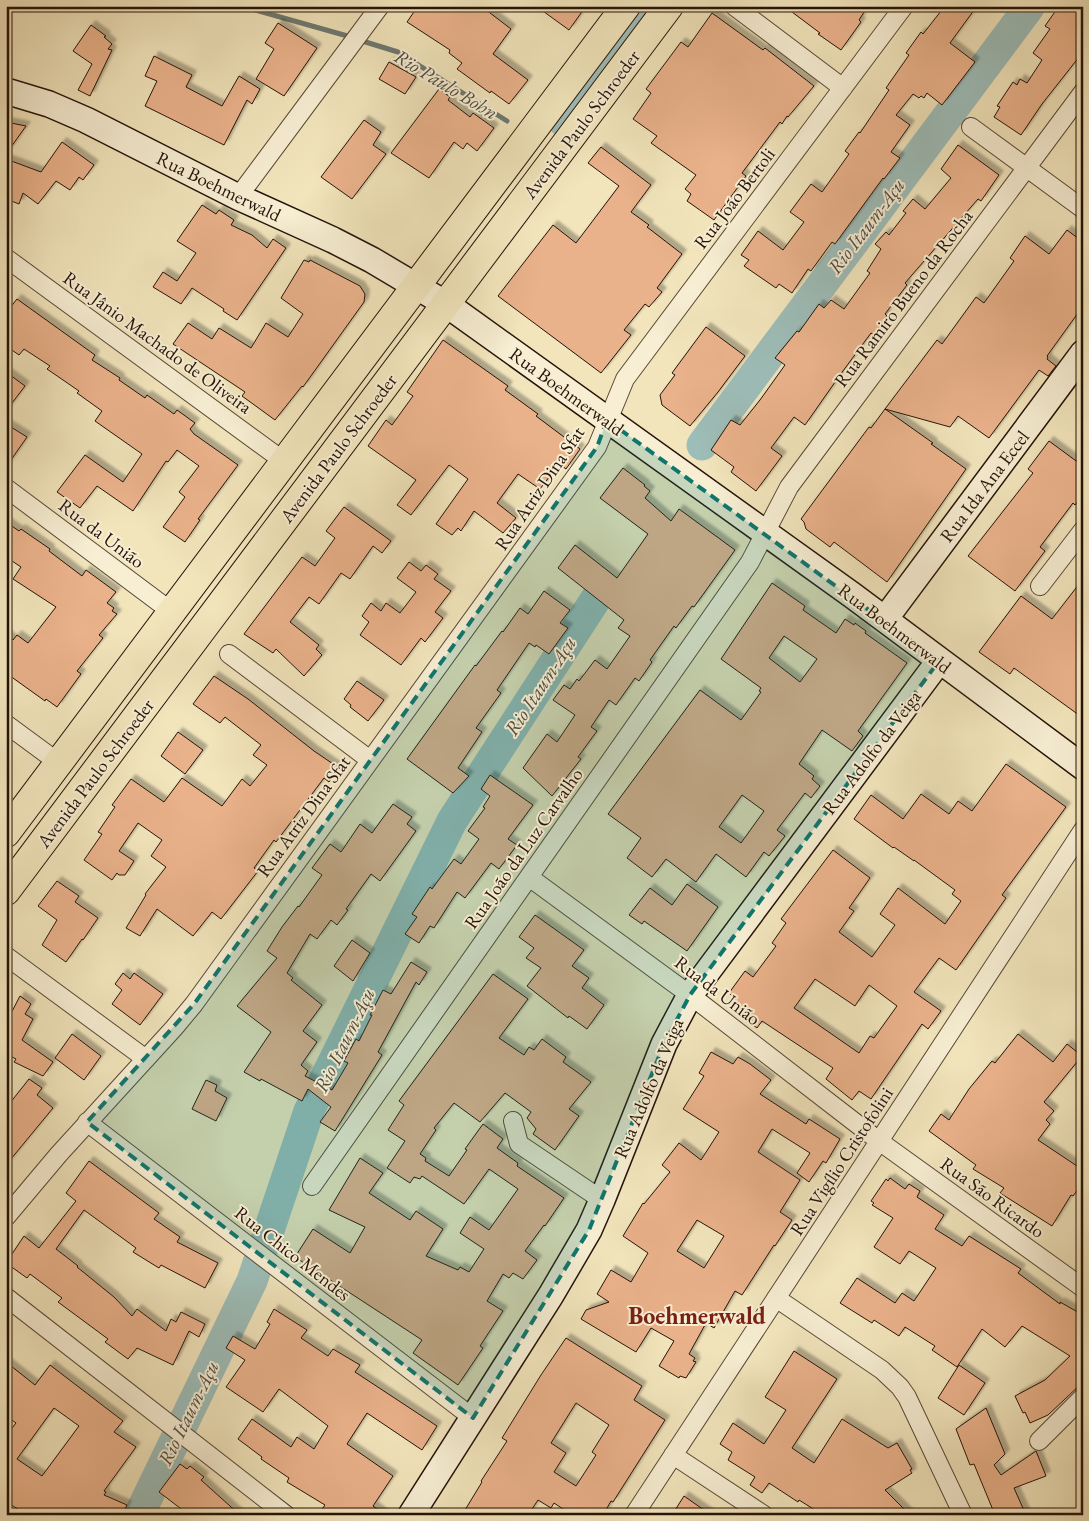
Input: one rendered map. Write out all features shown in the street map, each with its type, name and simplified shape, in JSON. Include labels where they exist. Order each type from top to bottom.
[{"type":"main road","name":"Avenida Paulo Schroeder","points":[[6,833],[626,6]]},
{"type":"main road","name":"Avenida Paulo Schroeder","points":[[6,891],[670,6]]},
{"type":"street","points":[[238,197],[380,6]]},
{"type":"street","points":[[734,6],[843,88]]},
{"type":"street","name":"Rua João Bertoli","points":[[607,420],[625,379],[904,6]]},
{"type":"street","name":"Rua Boehmerwald","points":[[6,91],[49,104],[86,120],[238,197],[334,240],[446,304],[885,619],[1083,767]]},
{"type":"street","name":"Rua Ramiro Bueno da Rocha","points":[[765,532],[789,487],[1083,92]]},
{"type":"street","points":[[970,127],[1083,209]]},
{"type":"street","name":"Rua Jânio Machado de Oliveira","points":[[6,258],[284,462]]},
{"type":"street","name":"Rua Ida Ana Eccel","points":[[885,619],[1083,353]]},
{"type":"street","name":"Rua Atriz Dina Sfat","points":[[6,1217],[87,1122],[194,1004],[597,447],[607,420]]},
{"type":"street","name":"Rua da União","points":[[6,488],[172,612]]},
{"type":"street","points":[[1040,586],[1083,530]]},
{"type":"street","name":"Rua João da Luz Carvalho","points":[[312,1186],[750,562],[765,532]]},
{"type":"street","points":[[229,654],[370,760]]},
{"type":"street","name":"Rua Adolfo da Veiga","points":[[411,1515],[565,1273],[589,1230],[664,1044],[676,1018],[690,995],[939,661]]},
{"type":"street","points":[[6,724],[59,763]]},
{"type":"street","name":"Rua Vigílio Cristofolini","points":[[634,1515],[1083,830]]},
{"type":"street","name":"Rua da União","points":[[529,877],[690,995],[879,1141]]},
{"type":"street","points":[[6,956],[146,1059]]},
{"type":"street","points":[[513,1121],[519,1144],[602,1200]]},
{"type":"street","name":"Rua Chico Mendes","points":[[87,1122],[472,1418]]},
{"type":"street","name":"Rua São Ricardo","points":[[879,1141],[1083,1288]]},
{"type":"street","points":[[6,1297],[286,1515]]},
{"type":"street","points":[[776,1298],[882,1370],[900,1387],[963,1515]]},
{"type":"street","points":[[1039,1441],[1083,1397]]},
{"type":"street","points":[[673,1455],[764,1515]]},
{"type":"highlighted area","points":[[607,420],[939,661],[690,995],[664,1044],[589,1230],[473,1418],[87,1122],[194,1004],[597,447]]},
{"type":"building","points":[[418,6],[481,6],[511,29],[493,54],[528,80],[509,104],[457,69],[462,63],[449,53],[450,50],[407,22]]},
{"type":"building","points":[[536,6],[586,6],[569,30]]},
{"type":"building","points":[[784,6],[868,6],[859,20],[861,22],[841,50]]},
{"type":"building","points":[[945,6],[977,6],[950,43],[975,62],[942,105],[927,93],[924,98],[921,96],[919,98],[913,94],[896,115],[910,125],[891,152],[900,158],[883,178],[835,244],[832,242],[811,271],[808,269],[792,293],[779,284],[776,288],[744,266],[749,260],[741,255],[758,231],[783,250],[804,222],[790,212],[811,184],[822,192],[849,154],[845,151],[860,133],[889,90],[886,88],[909,55],[906,53],[921,32],[923,34]]},
{"type":"building","points":[[1059,6],[1083,6],[1083,52],[1042,104],[1021,135],[994,117],[1000,107],[997,106],[1013,82],[1017,85],[1020,79],[1027,83],[1042,60],[1033,53],[1050,29],[1045,26]]},
{"type":"building","points":[[712,13],[763,50],[765,48],[814,86],[782,124],[780,122],[742,173],[746,176],[714,220],[687,201],[691,194],[685,189],[696,175],[651,143],[657,136],[633,119],[651,93],[646,89],[681,42],[688,47]]},
{"type":"building","points":[[278,23],[317,48],[284,96],[256,79],[274,49],[265,43]]},
{"type":"building","points":[[91,25],[106,36],[104,37],[112,44],[108,49],[112,50],[90,96],[78,90],[92,64],[73,51]]},
{"type":"building","points":[[154,56],[192,75],[186,87],[222,106],[239,76],[260,89],[252,104],[247,100],[224,145],[145,106],[157,81],[145,76]]},
{"type":"building","points":[[389,62],[416,77],[405,94],[379,79]]},
{"type":"building","points":[[439,89],[450,97],[448,100],[470,117],[473,113],[494,128],[477,151],[467,143],[463,149],[454,142],[429,178],[391,153]]},
{"type":"building","points":[[364,120],[381,132],[373,145],[386,154],[352,199],[321,177]]},
{"type":"building","points":[[6,122],[26,126],[6,154]]},
{"type":"building","points":[[62,142],[94,165],[83,180],[79,177],[70,190],[56,181],[38,204],[23,193],[19,204],[6,199],[6,159],[41,172]]},
{"type":"building","points":[[958,145],[999,175],[981,201],[978,199],[905,283],[907,285],[885,314],[887,316],[874,335],[871,333],[805,425],[794,417],[771,448],[782,456],[756,491],[731,472],[734,467],[711,450],[731,420],[740,425],[760,400],[785,365],[775,358],[797,331],[799,332],[819,304],[824,308],[831,300],[844,309],[870,273],[867,271],[881,249],[875,244],[886,232],[889,235],[906,213],[903,211],[913,199],[925,209],[951,178],[941,169]]},
{"type":"building","points":[[601,147],[651,185],[631,212],[682,254],[657,288],[662,292],[649,307],[645,304],[624,330],[631,335],[601,373],[498,296],[553,225],[576,243],[619,186],[588,163]]},
{"type":"building","points":[[202,205],[216,214],[219,210],[234,220],[231,225],[252,235],[267,248],[273,239],[286,248],[237,320],[192,288],[181,304],[153,287],[163,272],[177,281],[196,253],[177,241]]},
{"type":"building","points":[[1067,230],[1083,242],[1083,306],[1047,356],[1047,359],[1056,366],[1048,376],[1039,370],[989,438],[958,416],[950,427],[885,409],[937,340],[942,344],[976,297],[984,303],[1014,261],[1010,258],[1025,236],[1049,254]]},
{"type":"building","points":[[304,260],[309,262],[310,260],[360,286],[365,294],[364,302],[303,387],[275,420],[242,396],[245,392],[173,344],[188,323],[212,339],[219,328],[251,348],[266,323],[288,337],[303,314],[281,298]]},
{"type":"building","points":[[17,299],[95,355],[92,360],[120,378],[119,380],[145,398],[147,395],[174,414],[177,410],[195,423],[190,429],[194,434],[238,465],[198,519],[200,520],[185,542],[163,527],[185,497],[179,492],[199,466],[177,450],[168,462],[166,461],[133,511],[97,486],[80,508],[57,492],[85,455],[123,482],[142,454],[95,421],[102,411],[77,393],[79,391],[47,369],[50,366],[24,349],[19,355],[6,346],[6,313]]},
{"type":"building","points":[[706,327],[745,356],[690,426],[662,405],[660,395],[675,375],[672,373]]},
{"type":"building","points":[[443,340],[508,386],[505,390],[538,414],[536,416],[580,449],[566,469],[559,464],[540,489],[518,474],[497,503],[516,518],[503,533],[474,511],[461,531],[458,528],[452,535],[436,524],[468,479],[449,465],[411,515],[397,505],[416,480],[368,446],[386,420],[392,425],[413,396],[407,392]]},
{"type":"building","points":[[6,372],[25,386],[6,411]]},
{"type":"building","points":[[885,409],[966,469],[887,582],[834,542],[830,547],[806,529],[801,519],[869,427],[871,428]]},
{"type":"building","points":[[6,424],[27,437],[6,467]]},
{"type":"building","points":[[1049,441],[1083,466],[1083,495],[1075,505],[1073,503],[1040,547],[1045,551],[1015,591],[968,556],[1033,473],[1028,469]]},
{"type":"building","points":[[623,468],[645,485],[650,491],[645,498],[671,521],[679,509],[735,550],[694,607],[692,606],[676,628],[674,626],[650,660],[652,662],[639,681],[635,678],[616,705],[609,700],[591,727],[597,731],[578,757],[581,759],[552,796],[523,768],[547,734],[557,742],[575,715],[553,700],[564,685],[570,689],[577,679],[579,681],[595,660],[607,669],[630,636],[618,628],[624,620],[558,568],[575,545],[617,578],[648,534],[600,498]]},
{"type":"building","points":[[344,507],[391,541],[382,553],[373,546],[350,579],[341,573],[319,604],[309,597],[290,622],[319,645],[316,649],[322,655],[304,676],[276,649],[273,653],[244,634],[302,557],[315,566],[335,538],[326,531]]},
{"type":"building","points":[[6,522],[19,531],[21,529],[50,549],[49,551],[82,576],[86,570],[116,592],[107,603],[114,608],[112,611],[117,614],[99,635],[103,638],[77,671],[81,674],[57,707],[46,699],[45,701],[6,673],[6,634],[13,640],[17,635],[28,643],[56,607],[13,579],[21,567],[6,557]]},
{"type":"building","points":[[409,562],[421,571],[426,565],[438,574],[434,579],[451,591],[435,612],[443,618],[425,642],[421,638],[401,665],[360,635],[369,622],[362,616],[371,603],[381,611],[386,603],[400,613],[416,592],[397,578]]},
{"type":"building","points":[[1083,579],[1083,718],[1014,668],[1010,674],[979,652],[1021,596],[1052,619]]},
{"type":"building","points":[[772,583],[805,606],[803,610],[836,633],[845,619],[854,625],[855,623],[866,631],[865,633],[907,663],[858,731],[863,736],[852,751],[822,730],[799,764],[814,776],[812,779],[820,786],[811,798],[805,793],[777,830],[785,836],[769,856],[764,852],[746,877],[716,854],[696,882],[666,859],[652,877],[627,858],[641,838],[608,814],[700,690],[741,720],[761,692],[759,691],[761,688],[721,659]],"holes":[[[784,636],[817,659],[800,682],[769,658]],[[742,795],[764,811],[741,843],[719,827]]]},
{"type":"building","points":[[544,591],[570,610],[560,623],[568,628],[549,654],[536,645],[535,647],[529,643],[497,690],[501,693],[476,728],[482,732],[458,768],[469,776],[453,793],[407,759],[475,665],[503,632],[520,608],[528,614]]},
{"type":"building","points":[[214,676],[248,699],[314,751],[339,768],[329,782],[324,778],[276,842],[274,840],[254,868],[258,871],[221,919],[212,912],[193,936],[157,909],[140,936],[126,928],[145,894],[166,867],[151,856],[162,840],[138,823],[119,851],[134,861],[125,875],[117,873],[112,880],[84,860],[102,834],[98,832],[115,807],[112,805],[131,779],[164,802],[182,778],[222,806],[242,779],[250,786],[267,765],[253,755],[261,745],[225,717],[220,723],[193,704]]},
{"type":"building","points":[[357,681],[384,700],[368,721],[350,707],[351,705],[344,699]]},
{"type":"building","points":[[178,732],[203,750],[185,774],[161,756]]},
{"type":"building","points":[[1006,764],[1066,807],[1002,895],[1006,898],[956,970],[939,958],[914,992],[941,1011],[928,1029],[922,1024],[871,1099],[859,1091],[852,1100],[826,1079],[833,1068],[762,1021],[757,1028],[728,1006],[734,997],[729,993],[745,971],[753,977],[776,946],[772,943],[786,923],[781,919],[833,850],[870,878],[849,908],[854,911],[839,932],[872,957],[895,925],[880,914],[898,888],[945,924],[961,901],[952,894],[955,890],[854,819],[871,795],[903,819],[921,794],[949,814],[958,801],[972,811]],"holes":[[[815,979],[855,1006],[869,985],[897,1006],[874,1038],[870,1036],[859,1053],[794,1008]]]},
{"type":"building","points":[[490,775],[533,805],[508,839],[517,845],[499,869],[491,863],[465,898],[457,892],[434,928],[430,926],[419,943],[405,934],[417,917],[412,914],[430,887],[432,889],[454,859],[461,864],[479,839],[468,831],[485,808],[483,807],[490,796],[481,789]]},
{"type":"building","points":[[393,804],[412,817],[407,824],[416,831],[380,881],[371,874],[337,925],[331,920],[317,939],[310,934],[287,973],[293,978],[291,980],[322,1005],[303,1031],[317,1042],[301,1065],[308,1071],[305,1076],[332,1090],[348,1063],[344,1061],[356,1039],[359,1041],[383,990],[391,994],[411,962],[427,972],[419,985],[416,982],[378,1052],[382,1055],[335,1131],[320,1122],[331,1107],[308,1089],[302,1101],[244,1072],[271,1032],[237,1006],[277,958],[267,951],[282,927],[322,875],[312,868],[330,844],[341,852],[360,824],[372,833]]},
{"type":"building","points":[[57,881],[79,896],[75,902],[98,918],[66,962],[42,945],[57,920],[38,906]]},
{"type":"building","points":[[687,884],[718,907],[687,951],[644,921],[642,924],[629,915],[650,888],[672,905]]},
{"type":"building","points":[[535,915],[584,950],[572,966],[589,978],[582,988],[604,1005],[587,1029],[569,1016],[568,1018],[527,986],[541,968],[526,958],[534,948],[519,937]]},
{"type":"building","points":[[352,940],[370,953],[353,981],[334,966]]},
{"type":"building","points":[[123,973],[130,979],[134,973],[163,994],[140,1025],[112,1004],[122,990],[115,984]]},
{"type":"building","points":[[493,974],[528,999],[499,1038],[524,1055],[529,1047],[534,1050],[542,1039],[566,1057],[563,1062],[591,1082],[569,1109],[579,1116],[555,1150],[533,1134],[536,1129],[527,1118],[531,1112],[505,1093],[480,1122],[454,1103],[434,1128],[436,1130],[420,1154],[426,1158],[425,1161],[449,1176],[483,1124],[503,1139],[497,1148],[518,1163],[517,1166],[564,1198],[525,1251],[537,1260],[523,1279],[513,1273],[509,1278],[503,1274],[487,1301],[503,1311],[480,1346],[483,1348],[458,1385],[413,1353],[422,1340],[295,1257],[313,1229],[350,1253],[365,1227],[329,1210],[360,1158],[383,1173],[369,1193],[410,1220],[416,1211],[443,1229],[426,1256],[458,1270],[460,1267],[469,1272],[484,1249],[460,1233],[470,1217],[489,1230],[518,1189],[489,1169],[464,1204],[422,1176],[420,1179],[414,1177],[410,1183],[387,1168],[405,1141],[388,1130],[404,1105],[399,1101]]},
{"type":"building","points":[[20,996],[31,1004],[25,1014],[33,1019],[22,1040],[53,1062],[43,1076],[14,1062],[16,1059],[6,1054],[6,1023]]},
{"type":"building","points":[[72,1034],[101,1056],[84,1080],[55,1058]]},
{"type":"building","points":[[1018,1034],[1053,1062],[1067,1044],[1082,1056],[1044,1102],[1054,1111],[1046,1120],[1050,1124],[1038,1140],[1083,1170],[1083,1183],[1073,1196],[1071,1195],[1052,1226],[1000,1193],[1004,1188],[973,1169],[976,1165],[929,1131],[941,1114],[949,1120],[969,1089],[992,1061],[995,1063]]},
{"type":"building","points":[[711,1052],[733,1064],[738,1057],[771,1080],[760,1094],[806,1124],[809,1119],[840,1139],[826,1163],[823,1161],[809,1182],[797,1173],[810,1153],[772,1129],[758,1152],[800,1180],[780,1212],[792,1220],[742,1295],[735,1291],[714,1328],[706,1323],[689,1354],[695,1358],[693,1361],[696,1362],[686,1378],[680,1376],[679,1378],[659,1366],[674,1341],[651,1328],[636,1352],[581,1319],[586,1310],[609,1302],[597,1294],[611,1270],[631,1282],[648,1253],[623,1236],[643,1203],[670,1172],[662,1165],[679,1143],[701,1160],[719,1132],[683,1109],[704,1076],[699,1073]],"holes":[[[697,1220],[724,1236],[704,1268],[677,1251]]]},
{"type":"building","points":[[29,1079],[42,1088],[37,1095],[53,1108],[6,1165],[6,1108]]},
{"type":"building","points":[[206,1080],[217,1085],[215,1091],[227,1098],[216,1121],[192,1109]]},
{"type":"building","points":[[89,1161],[159,1213],[154,1219],[180,1237],[177,1242],[218,1263],[205,1288],[161,1265],[159,1268],[133,1252],[136,1248],[84,1210],[56,1249],[114,1297],[132,1316],[137,1309],[166,1331],[171,1319],[176,1322],[181,1312],[205,1324],[199,1337],[189,1331],[173,1365],[137,1348],[128,1359],[105,1342],[108,1339],[58,1302],[62,1298],[30,1274],[27,1278],[6,1263],[24,1236],[39,1248],[76,1201],[66,1193]]},
{"type":"building","points":[[890,1178],[905,1189],[909,1184],[920,1191],[917,1197],[944,1215],[935,1229],[962,1246],[969,1236],[1021,1269],[1018,1273],[1060,1304],[1060,1302],[1083,1315],[1083,1349],[1077,1357],[1083,1363],[1083,1382],[1048,1415],[1030,1423],[1015,1396],[1045,1380],[1070,1356],[1022,1326],[1005,1347],[982,1329],[957,1367],[932,1350],[935,1346],[905,1327],[899,1336],[874,1320],[872,1323],[840,1303],[857,1278],[895,1303],[902,1293],[914,1301],[936,1268],[909,1251],[900,1264],[874,1247],[893,1218],[872,1205],[874,1203],[871,1201],[886,1179],[888,1181]]},
{"type":"building","points":[[274,1309],[307,1330],[301,1338],[328,1356],[333,1349],[360,1365],[355,1372],[437,1426],[422,1450],[367,1413],[347,1444],[393,1476],[373,1506],[385,1515],[318,1515],[325,1505],[287,1482],[289,1478],[261,1459],[262,1457],[238,1439],[252,1419],[291,1447],[297,1437],[314,1449],[328,1426],[279,1389],[263,1412],[226,1387],[245,1360],[226,1348],[233,1336],[255,1349],[270,1324],[267,1322]]},
{"type":"building","points":[[566,1338],[642,1386],[634,1400],[665,1420],[603,1515],[572,1515],[554,1503],[551,1508],[538,1500],[528,1515],[462,1515],[507,1441],[502,1438]],"holes":[[[576,1403],[609,1425],[592,1452],[596,1455],[576,1486],[554,1472],[566,1453],[551,1443]]]},
{"type":"building","points":[[794,1351],[837,1379],[792,1448],[814,1463],[842,1419],[888,1448],[897,1443],[912,1469],[910,1470],[912,1473],[885,1490],[910,1515],[823,1515],[799,1500],[798,1502],[769,1483],[762,1493],[750,1485],[755,1477],[728,1460],[732,1452],[720,1444],[733,1423],[764,1444],[786,1410],[765,1397]]},
{"type":"building","points":[[6,1362],[35,1385],[50,1365],[123,1421],[114,1432],[136,1447],[104,1491],[106,1492],[104,1495],[127,1505],[122,1515],[44,1515],[39,1512],[37,1515],[26,1515],[6,1501],[6,1436],[16,1423],[6,1416]],"holes":[[[54,1408],[79,1426],[42,1476],[17,1459]]]},
{"type":"building","points":[[959,1365],[985,1383],[964,1415],[938,1398]]},
{"type":"building","points":[[986,1408],[1005,1454],[994,1465],[1001,1475],[1036,1451],[1046,1476],[1014,1488],[1026,1515],[995,1515],[974,1464],[970,1465],[956,1429]]},
{"type":"building","points":[[180,1464],[187,1469],[190,1466],[204,1477],[201,1480],[240,1515],[189,1515],[159,1492]]},
{"type":"building","points":[[684,1496],[711,1515],[672,1515]]},
{"type":"waterway","name":"Rio Paulo Bohn","points":[[241,6],[351,37]]},
{"type":"waterway","name":"Rio Paulo Bohn","points":[[564,122],[650,6]]},
{"type":"waterway","name":"Rio Itaum-Açu","points":[[702,445],[1030,6]]},
{"type":"waterway","name":"Rio Paulo Bohn","points":[[359,40],[398,52],[507,121]]},
{"type":"waterway","name":"Rio Itaum-Açu","points":[[139,1515],[252,1281],[309,1111],[452,821],[601,591]]},
{"type":"district","name":"Boehmerwald","points":[[697,1316]]}]
